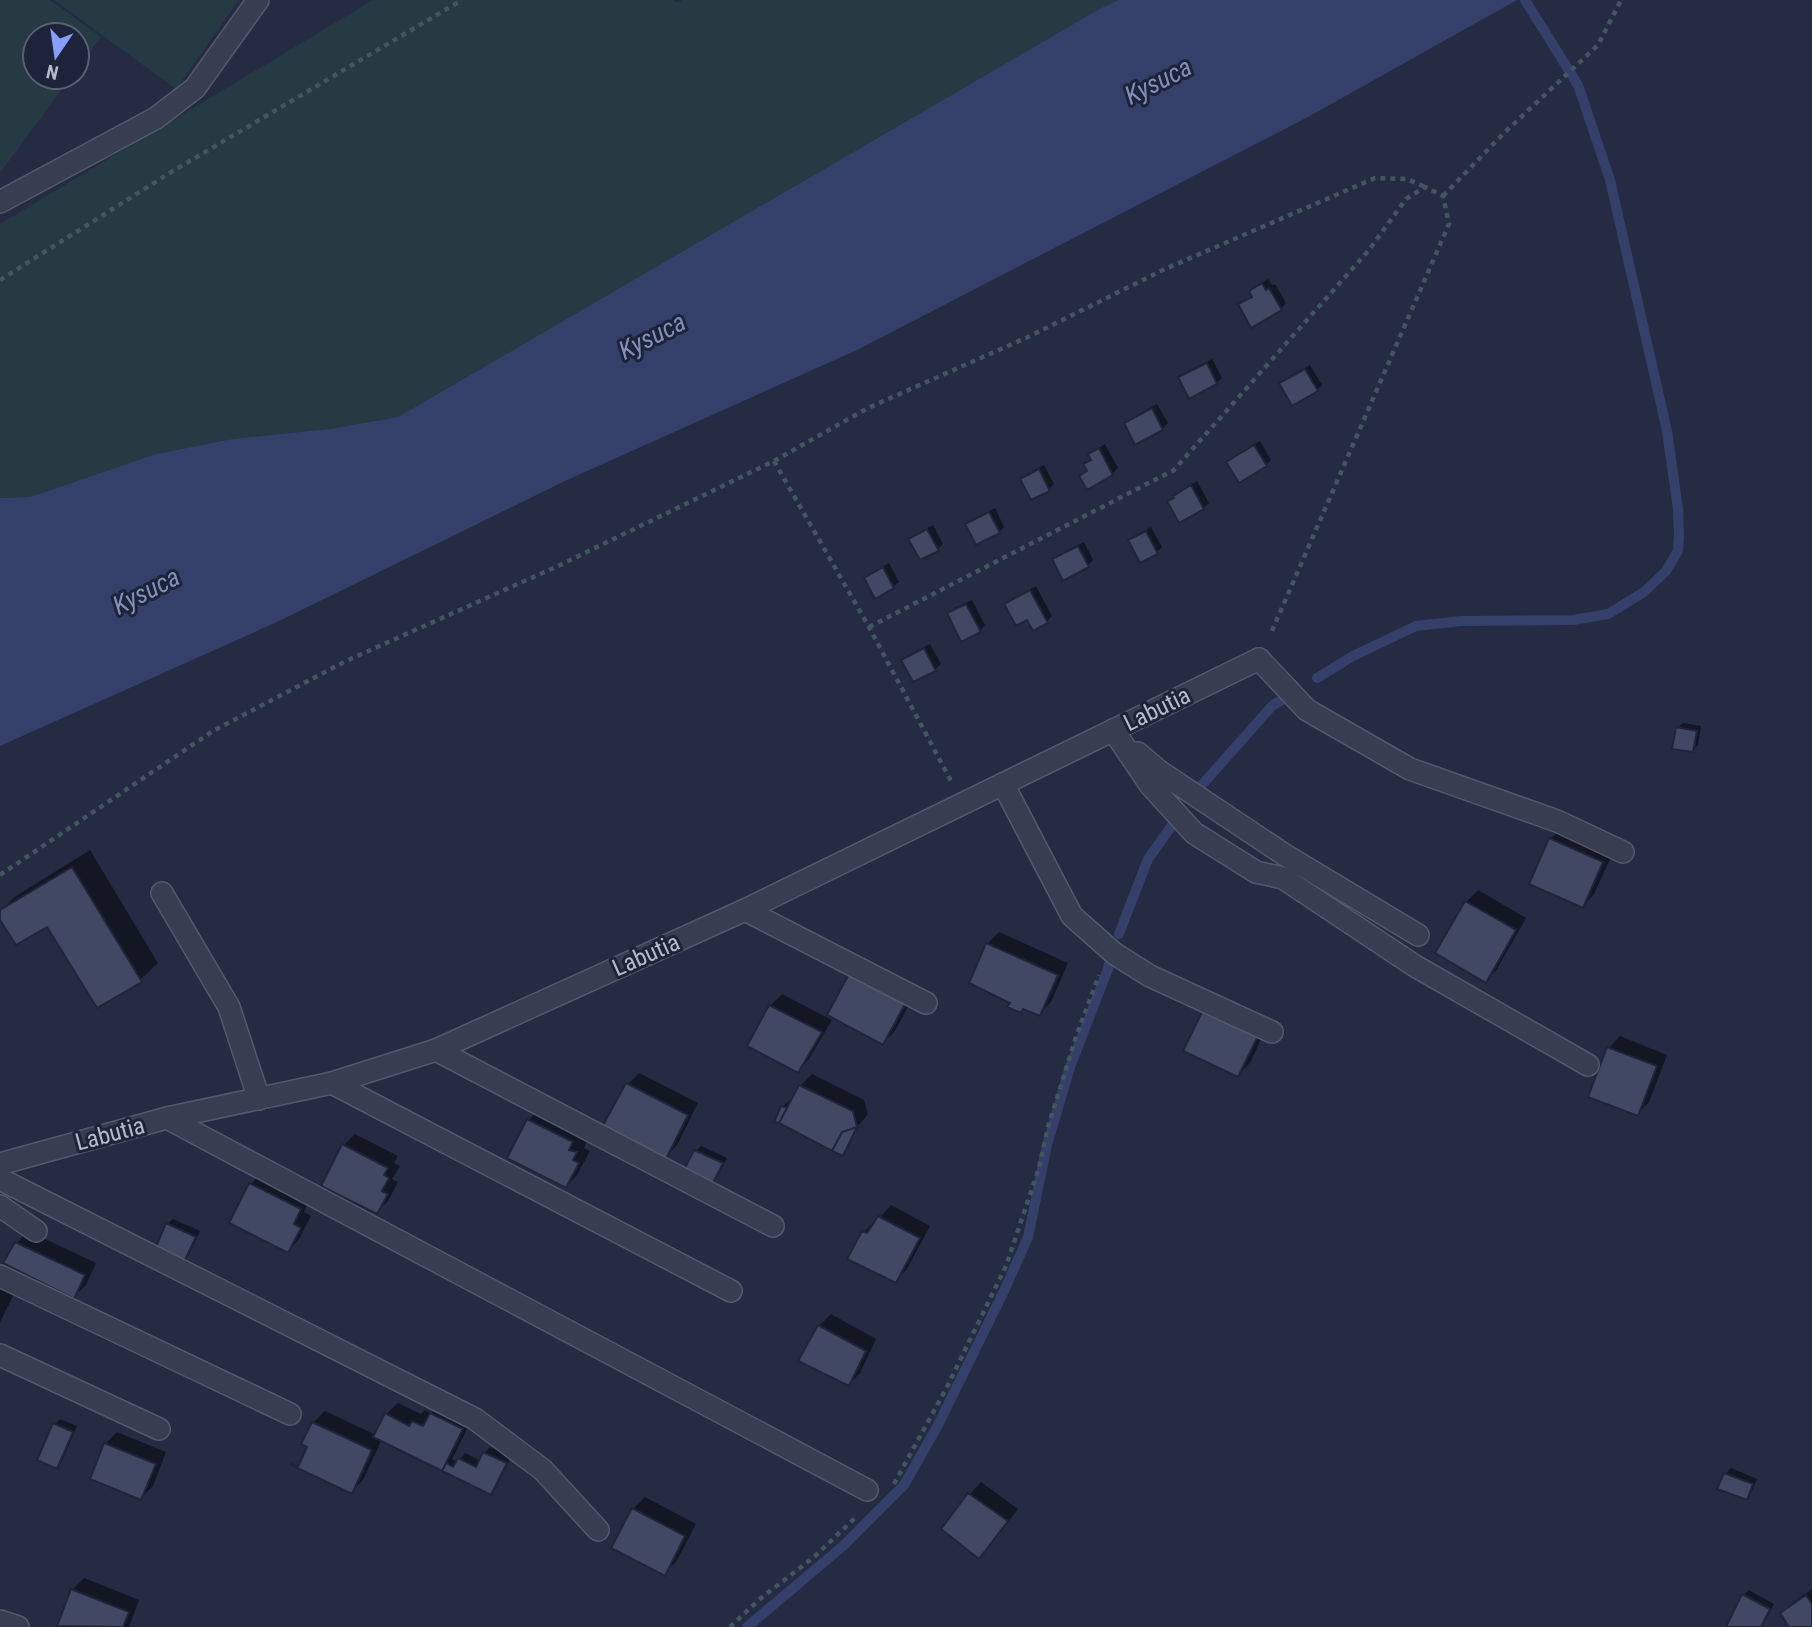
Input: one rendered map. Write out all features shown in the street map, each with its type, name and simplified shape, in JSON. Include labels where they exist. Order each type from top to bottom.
[{"type":"street","points":[[0,202],[156,118],[185,96],[195,88],[258,0]]},
{"type":"street","points":[[1259,659],[1307,710],[1409,769],[1557,821],[1623,852]]},
{"type":"street","name":"Labutia","points":[[0,1164],[167,1118],[332,1083],[436,1050],[745,910],[1259,659]]},
{"type":"street","points":[[1113,730],[1158,771],[1285,855],[1418,935]]},
{"type":"street","points":[[1113,730],[1151,786],[1194,833],[1256,872],[1283,878],[1415,966],[1588,1065]]},
{"type":"street","points":[[1003,784],[1072,916],[1115,954],[1150,976],[1272,1032]]},
{"type":"street","points":[[162,893],[229,1007],[259,1099]]},
{"type":"street","points":[[745,910],[926,1003]]},
{"type":"street","points":[[436,1050],[773,1226]]},
{"type":"street","points":[[332,1083],[730,1290]]},
{"type":"street","points":[[167,1118],[872,1497]]},
{"type":"street","points":[[0,1179],[475,1419],[543,1470],[598,1530]]},
{"type":"street","points":[[0,1206],[36,1231]]},
{"type":"street","points":[[0,1276],[290,1414]]},
{"type":"street","points":[[0,1355],[159,1429]]},
{"type":"street","points":[[0,1621],[18,1627]]},
{"type":"path","points":[[0,280],[173,171],[462,0]]},
{"type":"path","points":[[1443,196],[1598,45],[1621,0]]},
{"type":"path","points":[[0,875],[225,724],[346,661],[558,566],[774,461],[867,408],[1028,337],[1165,269],[1375,177],[1407,180],[1443,196]]},
{"type":"path","points":[[869,627],[1174,470],[1369,250],[1406,199],[1426,187]]},
{"type":"path","points":[[1259,659],[1449,224],[1443,196]]},
{"type":"path","points":[[774,461],[869,627],[963,803]]},
{"type":"path","points":[[730,1627],[761,1598],[814,1557],[872,1497],[894,1485],[1006,1266],[1039,1168],[1048,1127],[1072,1049],[1108,948]]},
{"type":"shaded area","points":[[0,0],[50,0],[79,21],[21,21],[21,91],[61,91],[0,173]]},
{"type":"shaded area","points":[[54,0],[239,0],[176,89],[91,27],[91,21],[83,21]]},
{"type":"shaded area","points":[[373,0],[673,0],[678,3],[682,0],[1118,0],[398,417],[329,429],[232,439],[156,454],[30,497],[0,498],[0,224]]},
{"type":"shaded area","points":[[91,30],[101,37],[91,50]]},
{"type":"water","name":"Kysuca","points":[[1118,0],[1517,0],[1308,117],[857,350],[567,480],[277,622],[0,746],[0,498],[30,497],[156,454],[232,439],[329,429],[398,417]]},
{"type":"building","points":[[1262,283],[1266,290],[1269,288],[1282,310],[1251,328],[1238,304],[1252,297],[1249,291]]},
{"type":"building","points":[[1207,363],[1217,384],[1189,399],[1178,377]]},
{"type":"building","points":[[1305,369],[1318,391],[1292,406],[1279,383]]},
{"type":"building","points":[[1152,408],[1163,430],[1135,445],[1124,423]]},
{"type":"building","points":[[1254,445],[1267,466],[1239,483],[1226,462]]},
{"type":"building","points":[[1099,448],[1113,475],[1087,490],[1079,476],[1087,471],[1083,464],[1091,460],[1088,454]]},
{"type":"building","points":[[1039,469],[1050,491],[1031,500],[1020,479]]},
{"type":"building","points":[[1191,485],[1204,509],[1179,523],[1167,501]]},
{"type":"building","points":[[989,512],[1000,533],[976,545],[965,524]]},
{"type":"building","points":[[927,529],[939,551],[920,560],[908,539]]},
{"type":"building","points":[[1146,531],[1158,554],[1140,563],[1128,540]]},
{"type":"building","points":[[1078,546],[1089,567],[1063,581],[1052,559]]},
{"type":"building","points":[[883,567],[894,588],[875,599],[864,578]]},
{"type":"building","points":[[1030,590],[1048,623],[1033,631],[1027,620],[1016,626],[1004,604]]},
{"type":"building","points":[[966,604],[981,632],[961,642],[947,613]]},
{"type":"building","points":[[924,648],[936,671],[913,682],[901,660]]},
{"type":"building","points":[[1676,727],[1697,731],[1693,752],[1672,749]]},
{"type":"building","points":[[1549,838],[1603,862],[1583,908],[1529,884]]},
{"type":"building","points":[[72,867],[142,982],[97,1008],[47,927],[16,945],[0,920],[0,910]]},
{"type":"building","points":[[1465,901],[1516,930],[1486,983],[1435,953]]},
{"type":"building","points":[[986,943],[1058,975],[1040,1016],[1023,1009],[1021,1013],[1007,1007],[1010,1003],[969,983]]},
{"type":"building","points":[[850,972],[906,1002],[883,1045],[827,1015]]},
{"type":"building","points":[[769,1005],[822,1032],[798,1073],[747,1046]]},
{"type":"building","points":[[1203,1010],[1258,1036],[1238,1077],[1183,1051]]},
{"type":"building","points":[[1607,1047],[1657,1066],[1638,1116],[1588,1097]]},
{"type":"building","points":[[626,1083],[688,1115],[666,1159],[602,1127]]},
{"type":"building","points":[[799,1085],[853,1111],[857,1127],[842,1132],[832,1151],[779,1123]]},
{"type":"building","points":[[781,1106],[787,1108],[779,1123],[774,1122]]},
{"type":"building","points":[[527,1119],[573,1142],[569,1150],[577,1152],[573,1160],[579,1163],[566,1188],[507,1158]]},
{"type":"building","points":[[857,1127],[843,1156],[832,1151],[842,1132]]},
{"type":"building","points":[[342,1144],[388,1168],[384,1175],[389,1178],[382,1191],[388,1194],[377,1214],[321,1186]]},
{"type":"building","points":[[694,1150],[723,1163],[713,1183],[685,1168]]},
{"type":"building","points":[[249,1183],[301,1209],[294,1224],[301,1228],[288,1253],[229,1223]]},
{"type":"building","points":[[878,1216],[920,1238],[896,1283],[847,1259],[862,1231],[867,1233]]},
{"type":"building","points":[[166,1223],[196,1237],[184,1262],[155,1249]]},
{"type":"building","points":[[15,1242],[85,1275],[74,1299],[3,1263]]},
{"type":"building","points":[[818,1325],[866,1351],[849,1386],[798,1361]]},
{"type":"building","points":[[385,1413],[409,1426],[412,1421],[423,1426],[430,1413],[463,1429],[442,1471],[373,1437]]},
{"type":"building","points":[[312,1422],[372,1450],[352,1494],[291,1465],[298,1467],[307,1447],[301,1444]]},
{"type":"building","points":[[53,1423],[73,1432],[57,1469],[37,1460]]},
{"type":"building","points":[[104,1443],[156,1464],[141,1500],[90,1479]]},
{"type":"building","points":[[483,1452],[507,1463],[491,1495],[442,1471],[446,1463],[453,1467],[458,1458],[476,1467]]},
{"type":"building","points":[[1724,1473],[1753,1484],[1747,1500],[1717,1489]]},
{"type":"building","points":[[968,1493],[1008,1521],[979,1559],[941,1529]]},
{"type":"building","points":[[632,1508],[685,1536],[665,1576],[611,1548]]},
{"type":"building","points":[[71,1589],[129,1612],[123,1627],[57,1626]]},
{"type":"building","points":[[1742,1594],[1770,1609],[1761,1627],[1726,1627]]},
{"type":"building","points":[[1806,1595],[1812,1604],[1812,1627],[1789,1627],[1780,1613]]},
{"type":"waterway","points":[[1317,678],[1353,656],[1416,626],[1461,621],[1573,620],[1608,614],[1644,592],[1666,571],[1678,551],[1678,509],[1667,431],[1610,180],[1578,85],[1525,0]]},
{"type":"waterway","points":[[1193,795],[1272,706],[1291,694]]},
{"type":"waterway","points":[[1119,934],[1148,859],[1178,817]]},
{"type":"waterway","points":[[747,1627],[843,1546],[904,1485],[938,1425],[1028,1237],[1047,1145],[1070,1067],[1108,969],[1111,952]]}]
